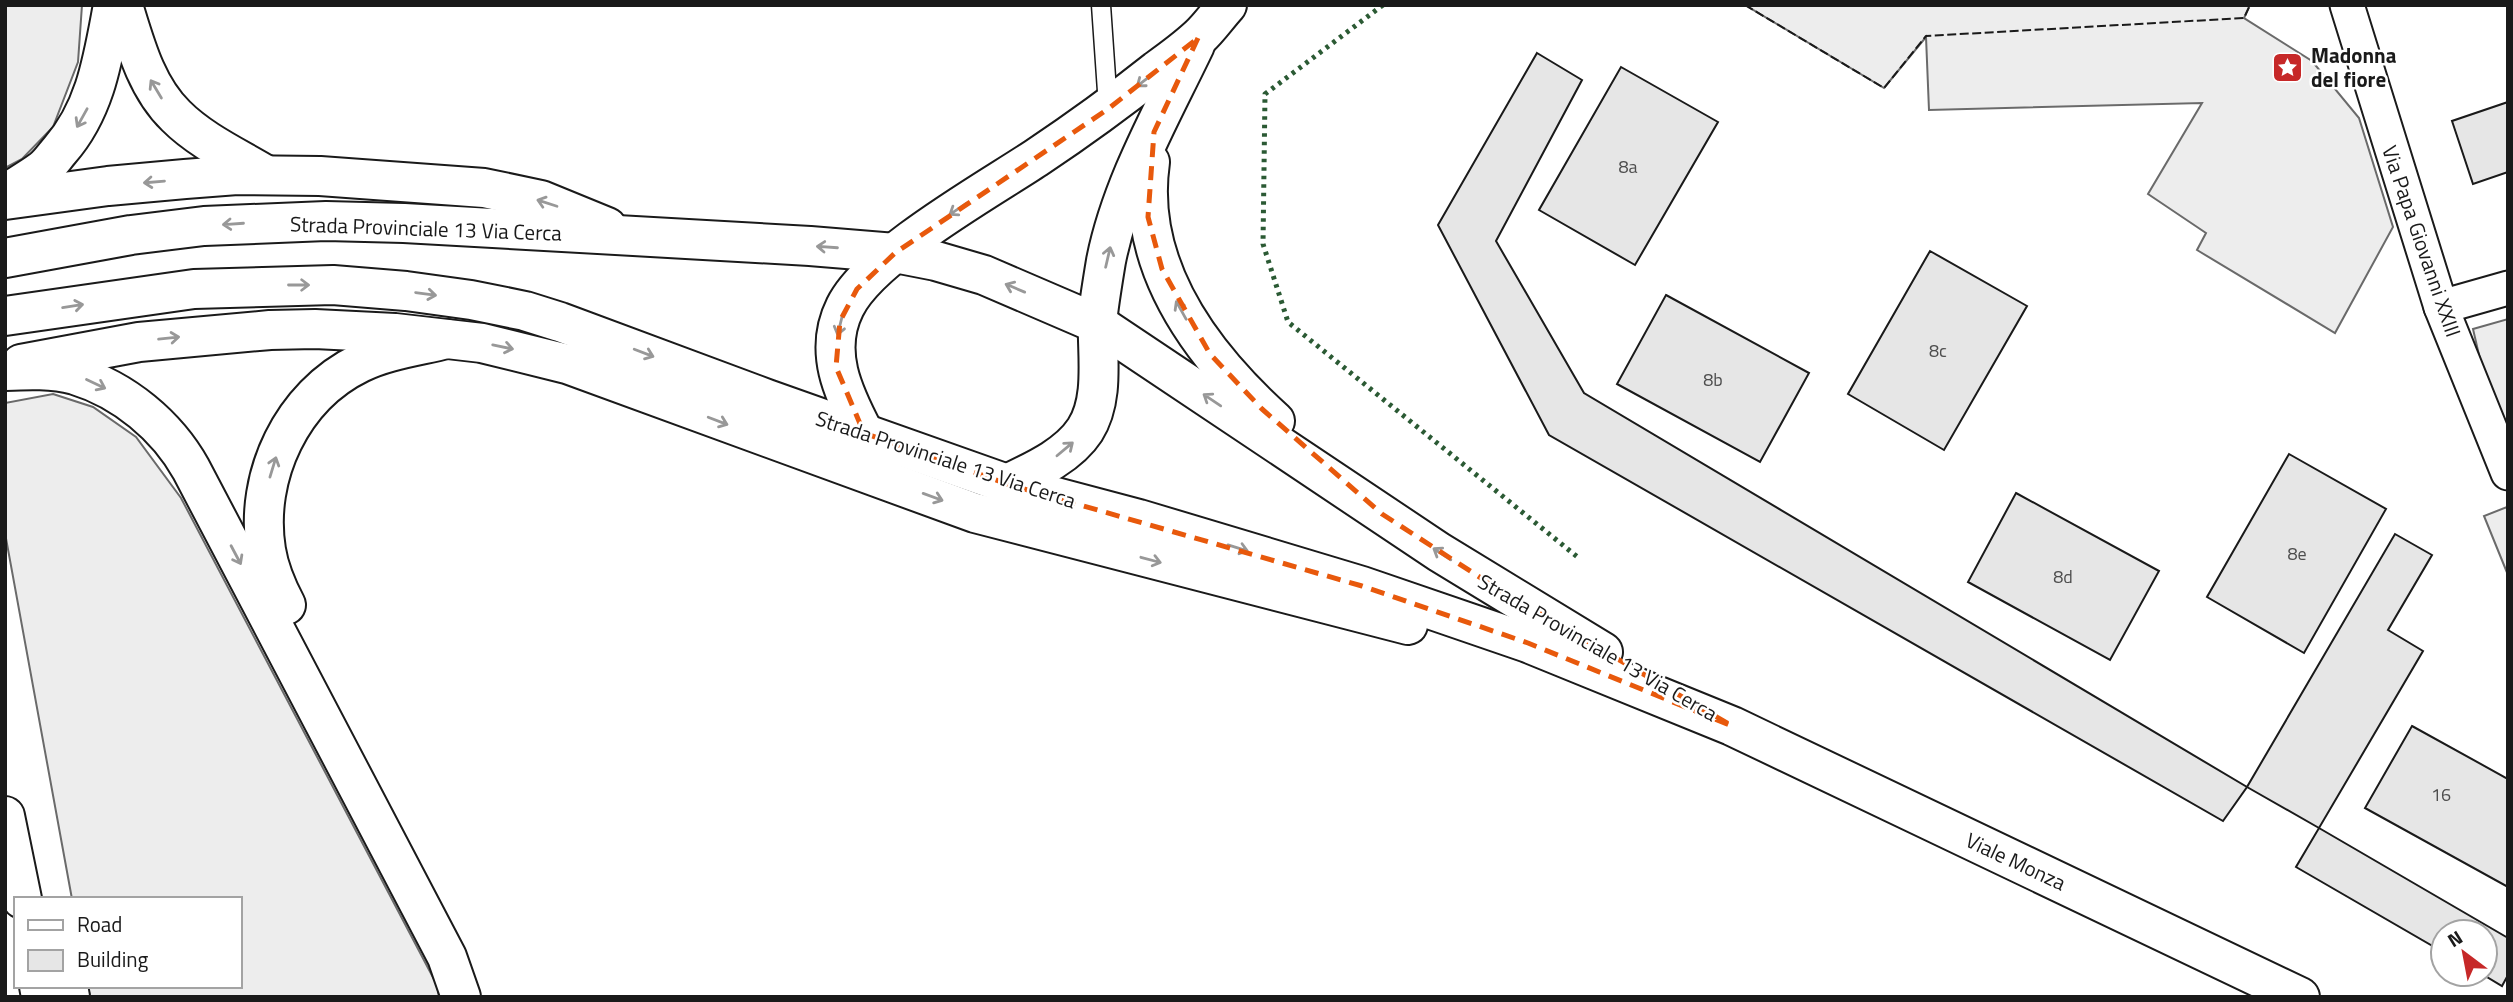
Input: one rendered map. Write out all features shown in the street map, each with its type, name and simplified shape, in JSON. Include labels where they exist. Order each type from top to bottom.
[{"type":"main road","points":[[5,194],[44,169],[82,120],[100,71],[113,5]]},
{"type":"main road","points":[[123,5],[147,74],[173,114],[205,138],[266,175]]},
{"type":"main road","points":[[864,433],[840,383],[836,367],[836,343],[840,321],[851,297],[866,279],[895,253],[1108,109],[1198,38],[1227,5]]},
{"type":"main road","points":[[1007,484],[1055,458],[1085,430],[1093,410],[1097,388],[1098,324],[1107,260],[1120,211],[1198,38]]},
{"type":"main road","points":[[1154,132],[1148,176],[1148,217],[1162,270],[1188,324],[1210,354],[1262,409],[1382,514]]},
{"type":"main road","points":[[5,200],[108,186],[209,177],[356,177],[484,188],[541,200],[632,238]]},
{"type":"main road","name":"Strada Provinciale 13 Via Cerca","points":[[5,258],[131,235],[267,222],[404,223],[810,246],[895,253],[936,261],[984,275],[1098,324],[1509,596],[1732,726]]},
{"type":"main road","name":"Strada Provinciale 13 Via Cerca","points":[[5,316],[158,293],[218,287],[332,285],[406,291],[489,303],[560,322],[1007,484],[1139,519],[1362,586],[1528,643],[1732,726]]},
{"type":"main road","points":[[5,369],[139,342],[249,331],[315,329],[482,343],[567,364],[975,513],[1413,626],[1528,643]]},
{"type":"main road","points":[[447,339],[360,362],[337,376],[313,396],[282,441],[274,464],[266,504],[265,539],[266,552],[279,591],[466,947],[484,997]]},
{"type":"main road","points":[[5,369],[57,372],[91,381],[155,421],[174,442],[191,469],[447,957],[461,997]]},
{"type":"main road","name":"Viale Monza","points":[[1732,726],[2300,997]]},
{"type":"main road","points":[[7,827],[22,897]]},
{"type":"main road","points":[[7,827],[48,897]]},
{"type":"street","name":"Via Papa Giovanni XXIII","points":[[2347,5],[2441,307],[2508,473]]},
{"type":"street","points":[[2441,307],[2508,288]]},
{"type":"lane","points":[[1101,5],[1108,109]]},
{"type":"highlighted area","points":[[1198,38],[1154,132],[1148,217],[1162,269],[1210,354],[1262,409],[1382,514],[1498,589],[1732,726],[1528,643],[1362,586],[1007,484],[864,433],[836,367],[840,321],[857,289],[895,253],[1108,109]]},
{"type":"shaded area","points":[[5,5],[82,5],[78,62],[53,127],[22,159],[5,168]]},
{"type":"shaded area","points":[[1745,5],[2250,5],[2244,18],[2312,61],[2359,118],[2393,227],[2335,333],[2197,250],[2206,233],[2148,194],[2202,103],[1929,110],[1926,37],[1884,88]]},
{"type":"shaded area","points":[[2508,319],[2508,435],[2482,368],[2473,329]]},
{"type":"shaded area","points":[[53,394],[93,407],[136,437],[181,498],[437,985],[439,997],[90,997],[88,988],[242,988],[242,897],[72,897],[5,533],[5,403]]},
{"type":"shaded area","points":[[2507,507],[2508,509],[2508,575],[2484,516]]},
{"type":"building","points":[[1537,53],[1582,80],[1496,241],[1584,393],[2247,787],[2223,821],[1549,435],[1438,225]]},
{"type":"building","points":[[1621,67],[1718,122],[1635,265],[1539,210]]},
{"type":"building","points":[[2508,102],[2508,172],[2473,184],[2452,121]]},
{"type":"building","points":[[1930,251],[2027,306],[1944,450],[1848,394]]},
{"type":"building","points":[[1666,295],[1809,373],[1760,462],[1617,384]]},
{"type":"building","points":[[2289,454],[2386,509],[2304,653],[2207,597]]},
{"type":"building","points":[[2016,493],[2159,571],[2110,660],[1968,582]]},
{"type":"building","points":[[2395,534],[2432,555],[2388,630],[2423,651],[2319,828],[2247,787]]},
{"type":"building","points":[[2412,726],[2508,779],[2508,887],[2365,808]]},
{"type":"building","points":[[2319,828],[2474,918],[2429,918],[2429,944],[2296,867]]},
{"type":"building","points":[[2499,933],[2508,938],[2508,975],[2502,986],[2499,984]]},
{"type":"hedge","points":[[1383,5],[1265,94],[1263,244],[1288,322],[1580,559]]},
{"type":"fence","points":[[1745,5],[1884,88],[1926,36],[2244,18],[2250,5]]},
{"type":"place","name":"Madonna del fiore","points":[[2288,67]]}]
